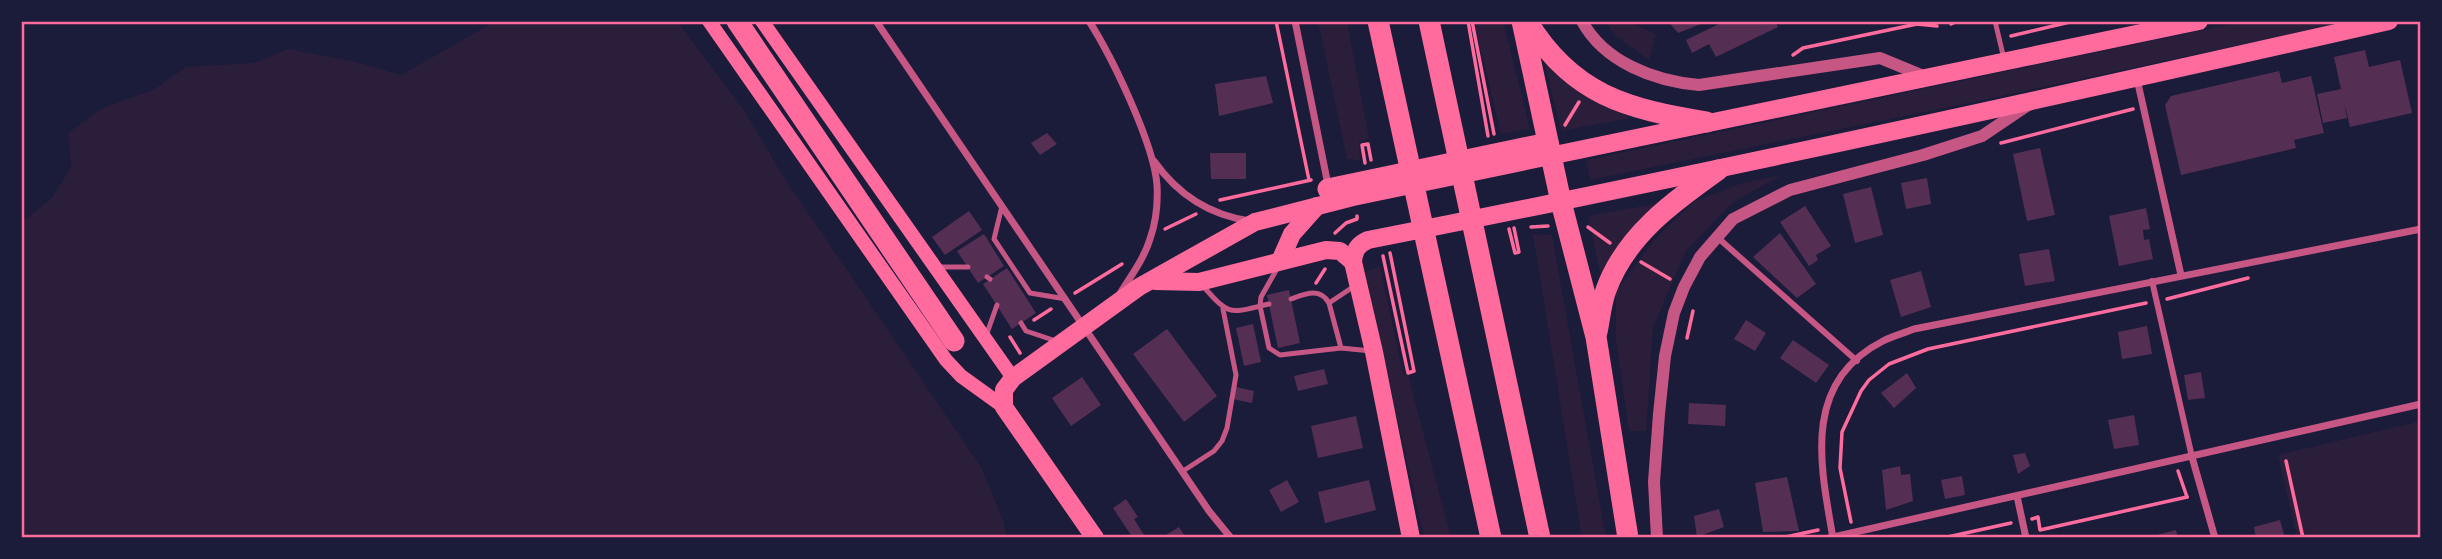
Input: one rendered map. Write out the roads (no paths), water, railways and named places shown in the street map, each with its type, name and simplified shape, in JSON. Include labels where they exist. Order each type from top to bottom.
[{"type":"highway","points":[[737,21],[954,341]]},
{"type":"highway","points":[[1378,21],[1491,538]]},
{"type":"highway","points":[[1429,21],[1540,538]]},
{"type":"highway","points":[[1522,21],[1541,151],[1561,202],[1596,337],[1628,538]]},
{"type":"highway","points":[[1527,21],[1539,40],[1588,88],[1654,113],[1707,122]]},
{"type":"highway","points":[[1335,193],[1541,151]]},
{"type":"highway","points":[[1596,337],[1606,290],[1624,252],[1651,221],[1718,170]]},
{"type":"main road","points":[[709,21],[946,360],[961,376],[1004,407],[1095,538]]},
{"type":"main road","points":[[762,21],[1013,378]]},
{"type":"main road","points":[[1541,151],[1707,122],[2004,61],[2125,32],[2199,21]]},
{"type":"main road","points":[[1411,538],[1360,283],[1353,262],[1354,252],[1360,244],[1368,240],[1718,170],[2031,103],[2389,21]]},
{"type":"main road","points":[[1004,407],[1004,390],[1013,378],[1152,281],[1255,222],[1335,193]]},
{"type":"main road","points":[[1280,261],[1292,234],[1335,193]]},
{"type":"main road","points":[[1152,281],[1199,282],[1280,261],[1328,259],[1340,251],[1353,262]]},
{"type":"street","points":[[876,21],[1231,538]]},
{"type":"street","points":[[1089,21],[1117,73],[1152,158],[1157,184],[1156,214],[1150,240],[1111,308]]},
{"type":"street","points":[[1097,21],[1099,37]]},
{"type":"street","points":[[1295,21],[1335,193]]},
{"type":"street","points":[[1582,21],[1588,33],[1627,65],[1649,75],[1680,83],[1699,85],[1880,58],[1926,77]]},
{"type":"street","points":[[2136,78],[2181,275]]},
{"type":"street","points":[[1657,538],[1654,482],[1658,414],[1674,313],[1700,257],[1717,237],[1733,219],[1790,190],[1923,155],[1982,136],[2031,103]]},
{"type":"street","points":[[1152,158],[1166,178],[1196,202],[1230,218],[1255,222]]},
{"type":"street","points":[[2421,229],[1914,330],[1882,342],[1842,373],[1829,397],[1821,426],[1821,467],[1831,538],[2421,404]]},
{"type":"street","points":[[1717,237],[1857,360]]},
{"type":"street","points":[[2152,281],[2215,538]]},
{"type":"street","points":[[2017,496],[2026,538]]},
{"type":"lane","points":[[1995,21],[2004,61]]},
{"type":"lane","points":[[1002,206],[994,239],[1030,293],[1066,299]]},
{"type":"lane","points":[[1280,261],[1273,279],[1261,297],[1260,306],[1269,348],[1274,353],[1280,355],[1341,348],[1374,352]]},
{"type":"lane","points":[[936,267],[968,267]]},
{"type":"lane","points":[[1199,282],[1223,309],[1231,312],[1269,304]]},
{"type":"lane","points":[[1329,303],[1360,283]]},
{"type":"lane","points":[[1291,299],[1310,292],[1320,294],[1329,303],[1341,348]]},
{"type":"lane","points":[[985,339],[997,305]]},
{"type":"lane","points":[[1183,471],[1214,451],[1227,428],[1236,375],[1223,309]]},
{"type":"lane","points":[[1021,323],[1026,331],[1062,343]]}]
